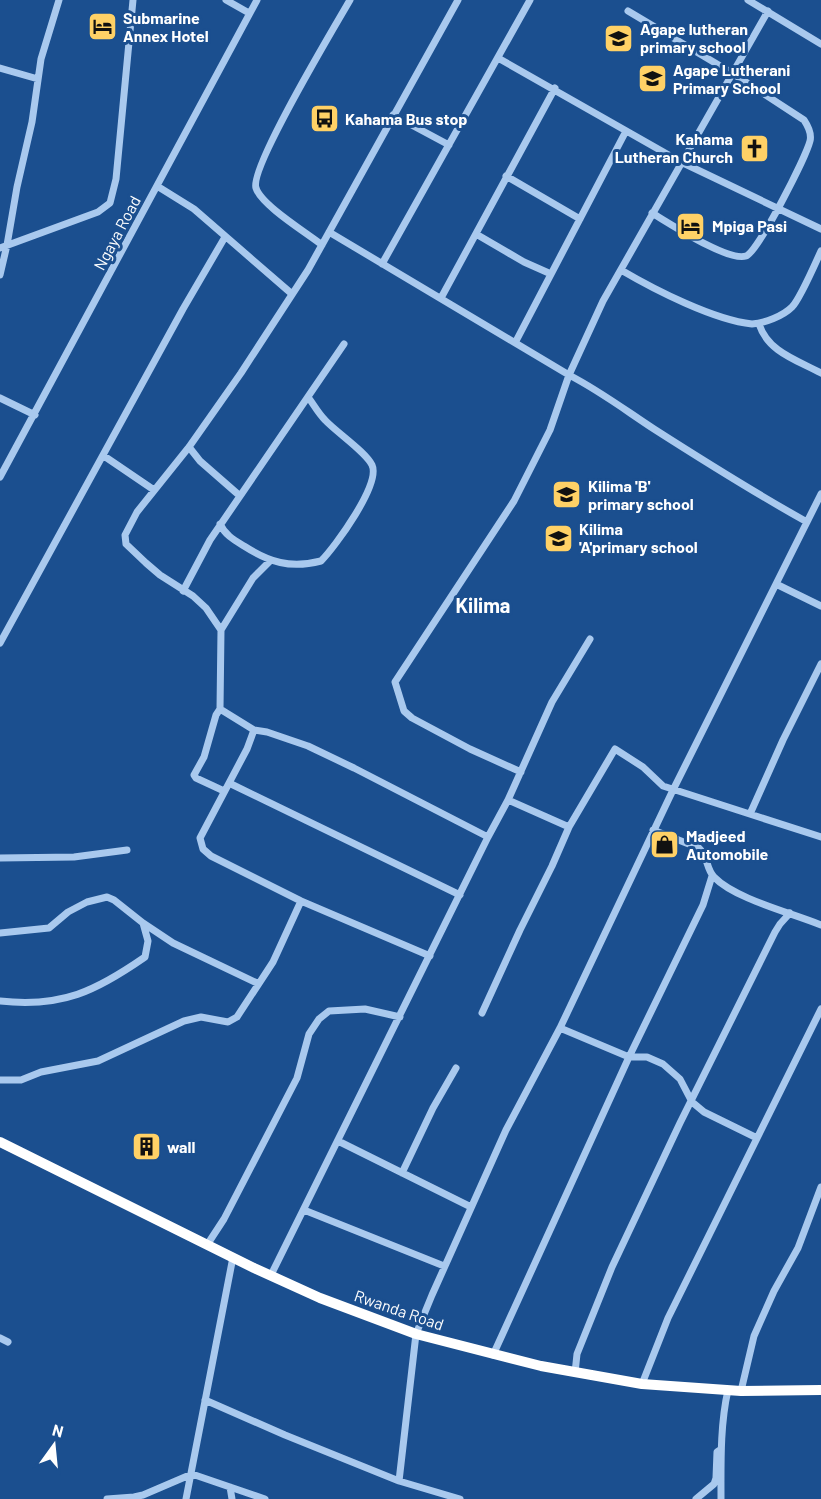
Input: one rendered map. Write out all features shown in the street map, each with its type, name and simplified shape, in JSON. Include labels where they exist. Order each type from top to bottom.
[{"type":"highway","name":"Rwanda Road","points":[[0,1142],[207,1245],[320,1298],[416,1334],[574,1374],[642,1384],[728,1390],[821,1390]]},
{"type":"street","points":[[0,275],[4,247],[32,122],[41,58],[59,0]]},
{"type":"street","points":[[4,247],[98,212],[110,203],[117,179],[133,0]]},
{"type":"street","points":[[226,0],[249,13]]},
{"type":"street","name":"Ngaya Road","points":[[0,477],[256,0]]},
{"type":"street","points":[[322,245],[269,205],[257,192],[254,184],[263,159],[280,125],[350,0]]},
{"type":"street","points":[[221,630],[206,608],[160,575],[126,544],[125,535],[154,490],[189,447],[241,373],[292,294],[322,245],[458,0]]},
{"type":"street","points":[[382,264],[530,0]]},
{"type":"street","points":[[748,0],[821,44]]},
{"type":"street","points":[[628,11],[732,73],[804,120],[810,129],[811,139],[778,209],[749,255],[744,257],[722,252],[652,213]]},
{"type":"street","points":[[521,772],[412,718],[404,711],[395,682],[514,501],[550,430],[585,337],[652,213],[768,11]]},
{"type":"street","points":[[498,58],[555,88],[681,162],[821,230]]},
{"type":"street","points":[[0,68],[38,80]]},
{"type":"street","points":[[441,298],[555,88]]},
{"type":"street","points":[[393,115],[449,145]]},
{"type":"street","points":[[515,343],[626,131]]},
{"type":"street","points":[[506,176],[580,219]]},
{"type":"street","points":[[157,186],[194,209],[292,294]]},
{"type":"street","points":[[329,232],[597,390],[739,484],[807,522]]},
{"type":"street","points":[[476,234],[524,262],[551,274]]},
{"type":"street","points":[[0,643],[183,309],[225,237]]},
{"type":"street","points":[[621,270],[660,291],[710,312],[746,324],[759,324],[782,314],[792,306],[821,251]]},
{"type":"street","points":[[759,324],[763,334],[781,352],[821,373]]},
{"type":"street","points":[[183,591],[197,561],[220,524],[344,344]]},
{"type":"street","points":[[220,524],[224,533],[270,561],[291,565],[321,561],[355,518],[374,475],[373,466],[368,458],[323,418],[308,397]]},
{"type":"street","points":[[0,398],[35,415]]},
{"type":"street","points":[[189,447],[240,496]]},
{"type":"street","points":[[104,456],[154,490]]},
{"type":"street","points":[[399,1481],[416,1334],[444,1266],[506,1130],[560,1028],[673,789],[821,494]]},
{"type":"street","points":[[224,791],[194,775],[204,756],[216,715],[220,709],[221,630],[253,578],[270,561]]},
{"type":"street","points":[[776,584],[821,606]]},
{"type":"street","points":[[272,1275],[508,800],[552,702],[590,639]]},
{"type":"street","points":[[750,814],[783,740],[821,664]]},
{"type":"street","points":[[220,709],[254,730],[308,746],[488,837]]},
{"type":"street","points":[[254,730],[247,749],[200,838],[203,849],[211,856],[302,900],[430,956]]},
{"type":"street","points":[[482,1013],[569,827],[615,749],[643,767],[663,786],[821,837]]},
{"type":"street","points":[[229,783],[459,895]]},
{"type":"street","points":[[508,800],[569,827]]},
{"type":"street","points":[[493,1355],[629,1057],[703,905],[712,876],[704,852],[654,830]]},
{"type":"street","points":[[0,858],[74,857],[127,849]]},
{"type":"street","points":[[712,876],[732,890],[821,925]]},
{"type":"street","points":[[0,933],[49,928],[68,912],[87,902],[107,897],[173,943],[257,983]]},
{"type":"street","points":[[0,1080],[21,1080],[41,1072],[98,1061],[161,1031],[201,1017],[228,1022],[237,1017],[257,983],[273,962],[302,900]]},
{"type":"street","points":[[574,1374],[578,1354],[612,1267],[680,1123],[775,932],[790,913]]},
{"type":"street","points":[[0,1001],[19,1003],[56,1000],[83,994],[112,980],[145,957],[148,945],[143,923]]},
{"type":"street","points":[[207,1245],[224,1219],[297,1078],[309,1034],[319,1019],[329,1011],[365,1009],[400,1017]]},
{"type":"street","points":[[642,1384],[668,1318],[821,1009]]},
{"type":"street","points":[[560,1028],[629,1057],[647,1057],[663,1064],[672,1070],[685,1086],[692,1102],[713,1117],[757,1138]]},
{"type":"street","points":[[402,1173],[433,1108],[456,1068]]},
{"type":"street","points":[[338,1141],[471,1207]]},
{"type":"street","points":[[741,1390],[754,1336],[774,1290],[798,1248],[821,1187]]},
{"type":"street","points":[[304,1210],[444,1266]]},
{"type":"street","points":[[186,1499],[233,1257]]},
{"type":"street","points":[[0,1338],[8,1342]]},
{"type":"street","points":[[721,1499],[722,1449],[728,1390]]},
{"type":"street","points":[[205,1400],[399,1481],[460,1499]]},
{"type":"street","points":[[696,1499],[714,1484],[717,1452],[722,1449]]},
{"type":"street","points":[[106,1499],[143,1495],[192,1474],[265,1499]]},
{"type":"street","points":[[230,1486],[232,1499]]},
{"type":"place","name":"Submarine Annex Hotel","points":[[102,27]]},
{"type":"place","name":"Agape lutheran primary school","points":[[619,38]]},
{"type":"place","name":"Agape Lutherani Primary School","points":[[652,79]]},
{"type":"place","name":"Kahama Bus stop","points":[[324,119]]},
{"type":"place","name":"Kahama Lutheran Church","points":[[754,148]]},
{"type":"place","name":"Mpiga Pasi","points":[[691,226]]},
{"type":"place","name":"Kilima 'B' primary school","points":[[567,495]]},
{"type":"place","name":"Kilima 'A'primary school","points":[[558,538]]},
{"type":"place","name":"Madjeed Automobile","points":[[665,845]]},
{"type":"place","name":"wall","points":[[146,1147]]},
{"type":"district","name":"Kilima","points":[[483,606]]}]
